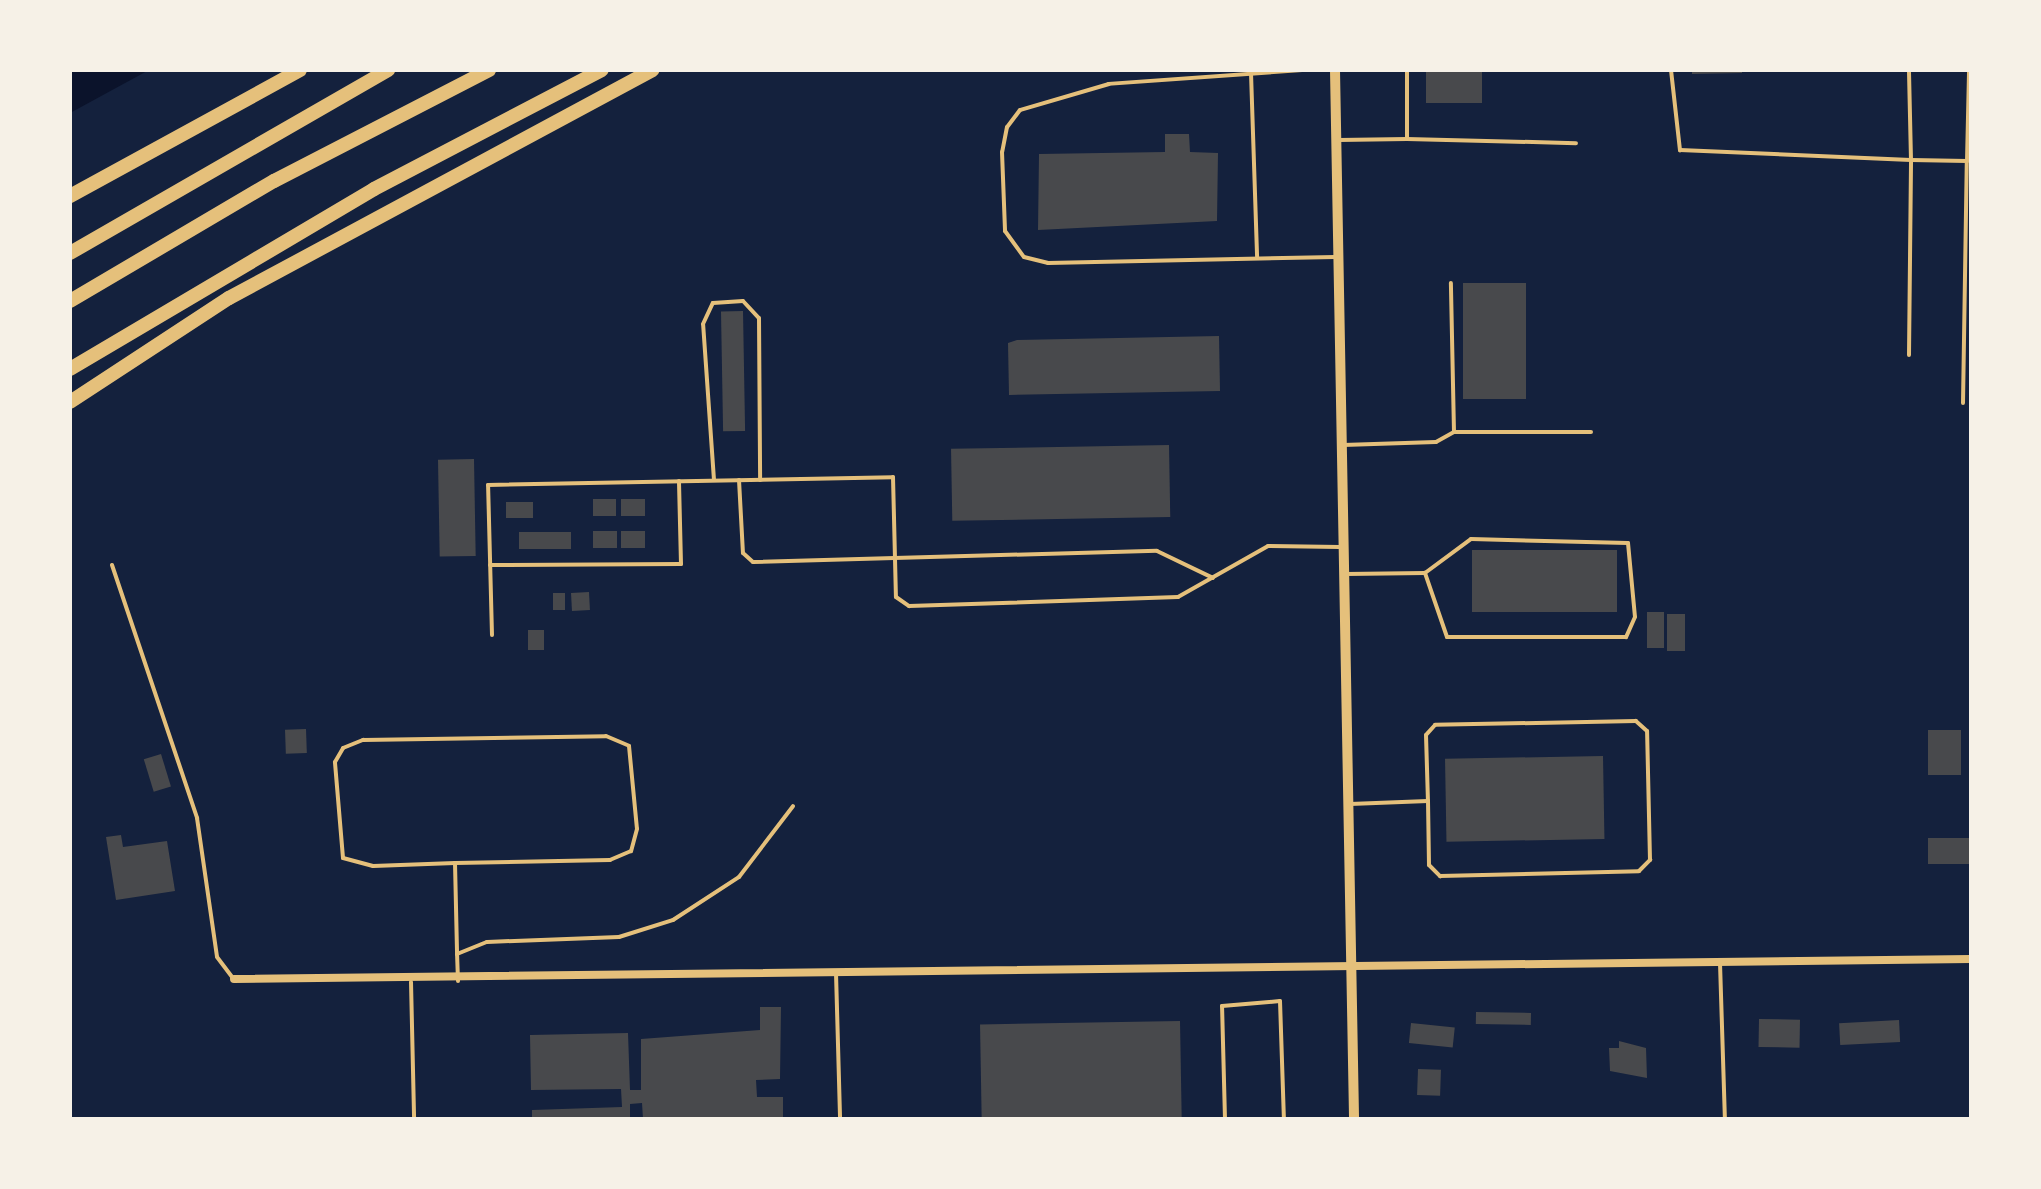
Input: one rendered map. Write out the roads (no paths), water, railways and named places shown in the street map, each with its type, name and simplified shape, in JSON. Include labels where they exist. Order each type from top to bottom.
[{"type":"highway","points":[[70,196],[300,70]]},
{"type":"highway","points":[[70,253],[388,70]]},
{"type":"highway","points":[[70,301],[274,181],[489,70]]},
{"type":"highway","points":[[70,369],[360,197],[602,70]]},
{"type":"highway","points":[[70,402],[229,298],[653,70]]},
{"type":"street","points":[[1335,70],[1354,1119]]},
{"type":"street","points":[[234,979],[411,982],[1350,962],[1971,959]]},
{"type":"lane","points":[[1302,70],[1109,84],[1020,110],[1007,127],[1000,182],[1005,231],[1035,262],[1338,257]]},
{"type":"lane","points":[[1407,70],[1407,139]]},
{"type":"lane","points":[[1671,70],[1680,150],[1967,161]]},
{"type":"lane","points":[[1909,70],[1909,355]]},
{"type":"lane","points":[[1963,403],[1969,70]]},
{"type":"lane","points":[[1251,72],[1257,258]]},
{"type":"lane","points":[[1336,140],[1576,143]]},
{"type":"lane","points":[[1451,283],[1454,432]]},
{"type":"lane","points":[[714,481],[703,324],[713,303],[743,301],[759,318],[760,480]]},
{"type":"lane","points":[[1341,445],[1436,442],[1454,432],[1591,432]]},
{"type":"lane","points":[[492,635],[488,485],[893,477],[896,597],[909,606],[1178,597],[1268,546],[1343,547]]},
{"type":"lane","points":[[739,480],[743,553],[753,562],[1157,551],[1213,578]]},
{"type":"lane","points":[[490,565],[681,564],[679,481]]},
{"type":"lane","points":[[1343,574],[1425,573],[1471,539],[1609,540],[1628,543],[1635,562],[1635,617],[1626,637],[1447,637],[1425,573]]},
{"type":"lane","points":[[112,565],[197,818],[217,957],[234,979]]},
{"type":"lane","points":[[1636,721],[1647,731],[1650,860],[1639,871],[1440,876],[1429,865],[1428,801],[1426,735],[1435,725],[1636,721]]},
{"type":"lane","points":[[606,736],[629,746],[637,829],[627,856],[455,863],[373,866],[343,858],[335,762],[343,748],[363,740],[606,736]]},
{"type":"lane","points":[[1348,804],[1428,801]]},
{"type":"lane","points":[[457,954],[501,940],[603,939],[654,929],[739,877],[793,806]]},
{"type":"lane","points":[[455,863],[458,981]]},
{"type":"lane","points":[[1720,960],[1725,1119]]},
{"type":"lane","points":[[836,973],[840,1119]]},
{"type":"lane","points":[[411,982],[414,1119]]},
{"type":"lane","points":[[1225,1119],[1222,1006],[1280,1001],[1284,1119]]},
{"type":"water","points":[[70,70],[149,70],[70,113]]}]
